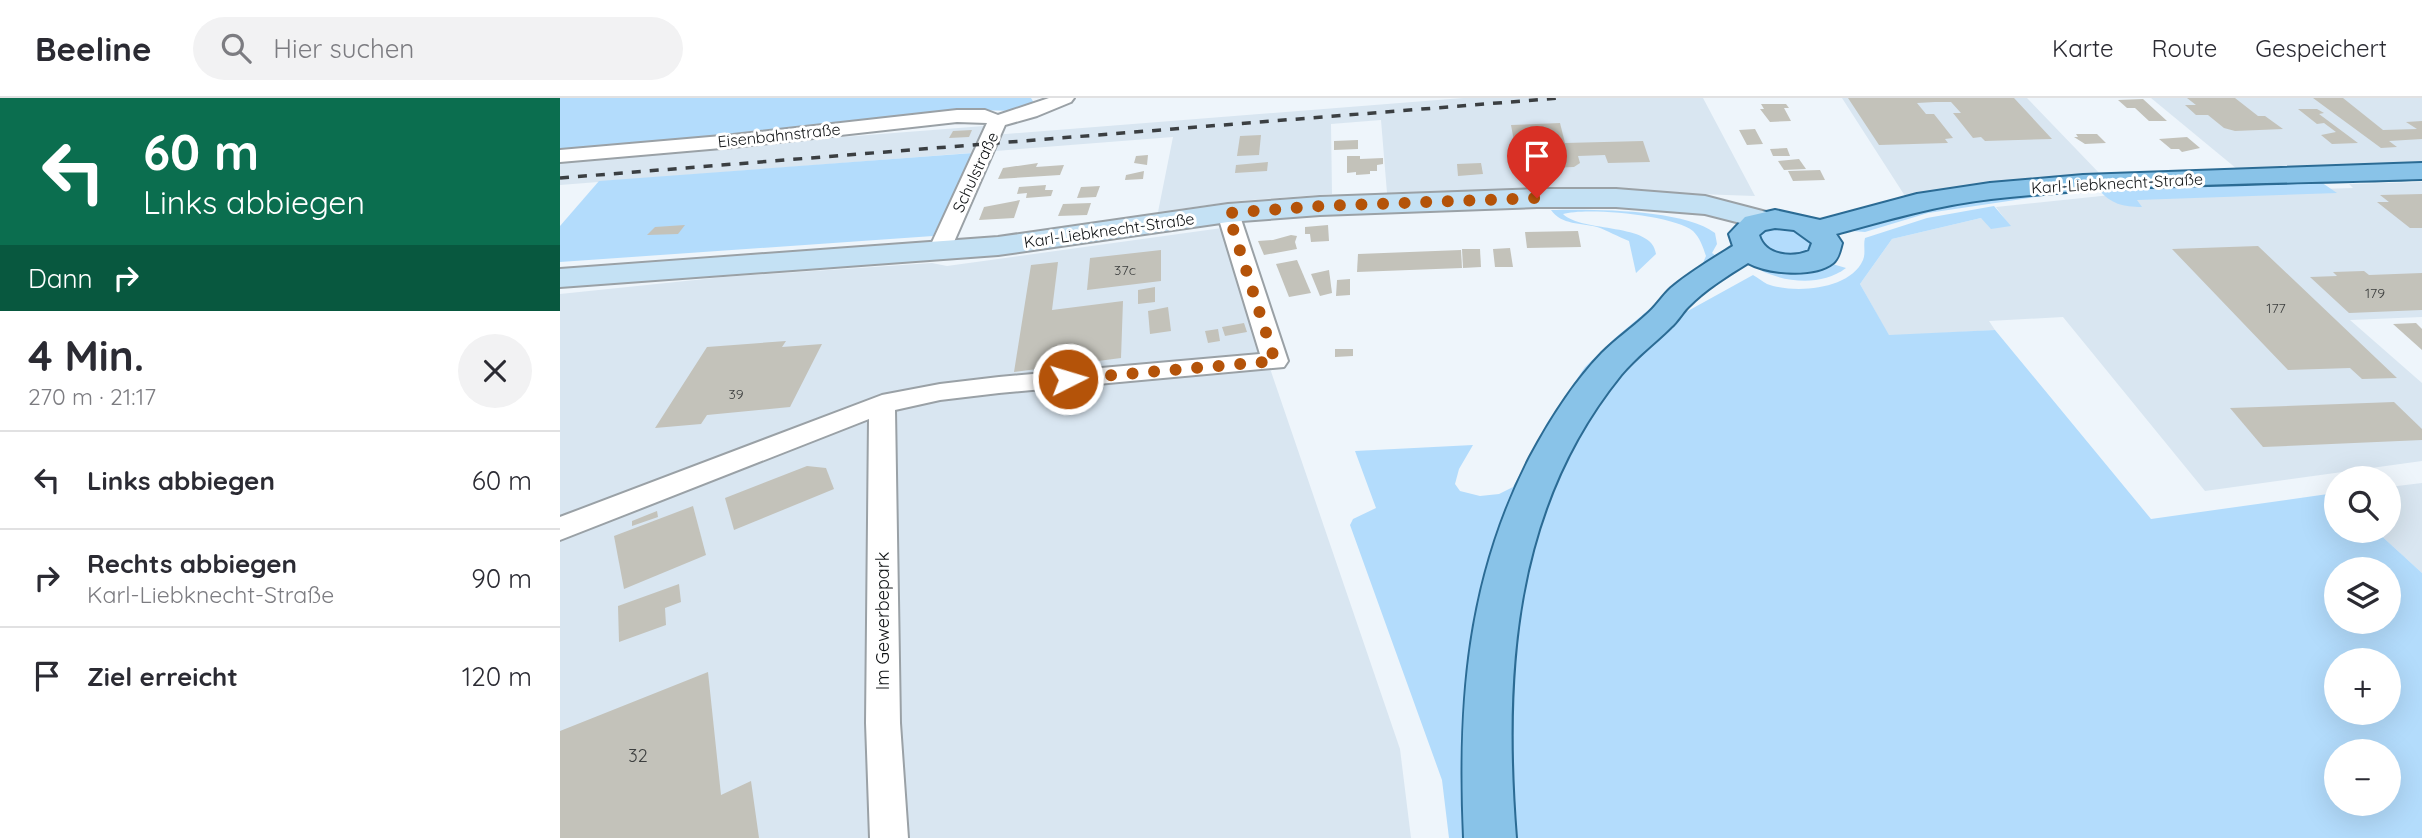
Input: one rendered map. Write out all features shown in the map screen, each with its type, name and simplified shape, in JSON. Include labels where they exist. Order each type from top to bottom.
[{"type":"main road","name":"Karl-Liebknecht-Straße","points":[[1817,230],[1917,203],[1990,191],[2083,183],[2422,171]]},
{"type":"main road","points":[[1490,838],[1486,698],[1500,592],[1541,471],[1582,400],[1610,366],[1757,239],[1797,222],[1817,230],[1827,243],[1823,256],[1815,261],[1792,264],[1757,239]]},
{"type":"street","name":"Schulstraße","points":[[939,251],[998,121],[1041,102],[1065,98]]},
{"type":"street","name":"Eisenbahnstraße","points":[[560,156],[733,141],[946,117],[985,116],[998,121]]},
{"type":"street","name":"Karl-Liebknecht-Straße","points":[[560,278],[998,246],[1228,213],[1320,206],[1537,198],[1660,201],[1712,214],[1757,239]]},
{"type":"street","points":[[560,529],[882,404],[940,392],[999,385],[1275,361],[1228,213]]},
{"type":"street","name":"Im Gewerbepark","points":[[882,404],[883,723],[889,838]]},
{"type":"shaded area","points":[[560,98],[1031,98],[1034,103],[1015,111],[978,110],[758,134],[560,151]]},
{"type":"shaded area","points":[[1463,98],[1703,98],[1755,196],[1555,189],[1387,193],[1381,120],[1331,124],[1332,194],[1237,201],[1158,212],[1173,137],[560,185],[560,159],[984,126],[981,136]]},
{"type":"shaded area","points":[[1842,98],[2027,98],[2102,176],[2022,179],[1905,196]]},
{"type":"shaded area","points":[[2151,98],[2422,98],[2422,166],[2237,169]]},
{"type":"shaded area","points":[[973,153],[933,236],[560,262],[560,226],[599,181]]},
{"type":"shaded area","points":[[2315,178],[2337,193],[2137,200],[2142,207],[2118,204],[2098,189]]},
{"type":"shaded area","points":[[2422,182],[2422,317],[2350,320],[2422,383],[2422,461],[2386,466],[2324,466],[2324,475],[2205,491],[2063,317],[1989,321],[1995,330],[1889,336],[1860,284],[1892,239],[1981,218],[2010,226],[1996,207],[2111,195],[2353,188],[2349,184]]},
{"type":"shaded area","points":[[2076,191],[1928,213],[1865,232],[1852,231],[1906,212],[1962,201]]},
{"type":"shaded area","points":[[1994,206],[2011,226],[1991,229],[1981,218],[1892,239],[1860,284],[1889,335],[1995,330],[2151,519],[2324,495],[2324,543],[2389,543],[2422,573],[2422,838],[1515,838],[1509,769],[1515,631],[1543,512],[1558,475],[1591,415],[1628,366],[1686,312],[1753,275],[1767,284],[1792,289],[1834,283],[1846,278],[1863,260],[1865,238],[1927,218]]},
{"type":"shaded area","points":[[1551,210],[1637,212],[1682,219],[1715,233],[1717,244],[1712,253],[1722,260],[1543,444],[1474,838],[1449,838],[1442,780],[1350,525],[1353,519],[1376,508],[1355,451],[1473,445],[1459,469],[1455,484],[1460,491],[1480,496],[1499,494],[1513,487],[1547,423],[1585,367],[1615,338],[1702,265],[1706,256],[1693,231],[1683,225],[1650,217],[1609,212],[1563,214],[1585,224],[1630,232],[1652,244],[1656,254],[1636,273],[1629,241],[1597,227],[1566,221]]},
{"type":"shaded area","points":[[1769,227],[1796,229],[1813,241],[1811,251],[1789,257],[1763,249],[1758,234]]},
{"type":"shaded area","points":[[1222,228],[1400,749],[1411,838],[560,838],[560,294],[724,277],[932,263],[947,266]]},
{"type":"shaded area","points":[[1829,263],[1846,268],[1826,278],[1805,281],[1762,271]]},
{"type":"shaded area","points":[[2422,483],[2422,573],[2389,543],[2401,543],[2401,486]]},
{"type":"building","points":[[1848,98],[2014,98],[2052,139],[1985,141],[1981,137],[1973,138],[1953,113],[1961,113],[1951,102],[1935,102],[1917,103],[1926,114],[1934,114],[1953,138],[1945,139],[1948,143],[1879,145]]},
{"type":"building","points":[[2187,98],[2235,98],[2258,116],[2265,116],[2283,129],[2235,131],[2224,128],[2208,115],[2196,115],[2185,105],[2196,105]]},
{"type":"building","points":[[2313,98],[2343,98],[2383,130],[2417,129],[2406,122],[2422,121],[2422,139],[2389,141],[2397,147],[2381,148]]},
{"type":"building","points":[[2143,99],[2167,121],[2149,121],[2135,108],[2127,108],[2118,100]]},
{"type":"building","points":[[1761,104],[1786,104],[1789,108],[1784,108],[1791,121],[1770,122],[1760,109],[1764,109]]},
{"type":"building","points":[[2298,109],[2317,109],[2324,113],[2319,114],[2358,143],[2332,144],[2321,135],[2336,132],[2324,123],[2317,124]]},
{"type":"building","points":[[1560,123],[1565,143],[1643,141],[1650,162],[1608,163],[1605,155],[1578,156],[1580,163],[1574,167],[1519,169],[1511,125]]},
{"type":"building","points":[[1755,129],[1763,144],[1747,145],[1739,130]]},
{"type":"building","points":[[972,130],[969,137],[949,138],[953,131]]},
{"type":"building","points":[[2076,134],[2097,134],[2106,143],[2085,144],[2074,137],[2078,137]]},
{"type":"building","points":[[1261,135],[1259,155],[1237,156],[1240,136]]},
{"type":"building","points":[[2187,137],[2200,148],[2182,152],[2179,149],[2171,149],[2159,139]]},
{"type":"building","points":[[1358,140],[1358,149],[1334,150],[1334,141]]},
{"type":"building","points":[[1787,148],[1790,156],[1773,156],[1770,149]]},
{"type":"building","points":[[1148,155],[1147,165],[1134,163],[1136,156]]},
{"type":"building","points":[[1347,156],[1360,156],[1360,159],[1383,158],[1383,164],[1377,165],[1377,171],[1370,171],[1370,174],[1347,173]]},
{"type":"building","points":[[1799,159],[1806,169],[1784,170],[1778,161]]},
{"type":"building","points":[[1268,162],[1267,171],[1235,173],[1236,165]]},
{"type":"building","points":[[1038,163],[1036,167],[1064,165],[1060,175],[998,179],[1003,168]]},
{"type":"building","points":[[1481,163],[1483,174],[1458,176],[1457,164]]},
{"type":"building","points":[[1820,170],[1825,180],[1793,181],[1788,171]]},
{"type":"building","points":[[1144,171],[1143,179],[1125,180],[1126,175]]},
{"type":"building","points":[[1046,185],[1045,190],[1053,190],[1051,196],[1026,198],[1027,193],[1017,194],[1019,187]]},
{"type":"building","points":[[1100,186],[1096,197],[1077,198],[1081,187]]},
{"type":"building","points":[[2422,194],[2422,228],[2410,228],[2377,202],[2389,202],[2380,195]]},
{"type":"building","points":[[1020,200],[1014,218],[979,220],[984,207]]},
{"type":"building","points":[[1091,203],[1087,215],[1058,216],[1063,204]]},
{"type":"building","points":[[685,225],[678,234],[647,235],[655,227]]},
{"type":"building","points":[[1328,225],[1329,241],[1311,242],[1310,234],[1305,234],[1305,227]]},
{"type":"building","points":[[1578,231],[1581,247],[1527,248],[1525,232]]},
{"type":"building","points":[[1297,236],[1297,249],[1264,255],[1258,241]]},
{"type":"building","points":[[2258,246],[2397,378],[2362,379],[2350,368],[2288,370],[2172,249]]},
{"type":"building","points":[[1510,248],[1513,267],[1495,267],[1493,249]]},
{"type":"building","points":[[1462,249],[1480,249],[1481,267],[1463,268]]},
{"type":"building","points":[[1161,250],[1161,281],[1087,290],[1090,258]]},
{"type":"building","points":[[1461,250],[1462,268],[1357,272],[1358,254]]},
{"type":"building","points":[[1297,260],[1311,293],[1289,297],[1276,264]]},
{"type":"building","points":[[1058,262],[1052,310],[1123,301],[1121,358],[1014,372],[1031,265]]},
{"type":"building","points":[[1329,270],[1332,293],[1320,296],[1311,274]]},
{"type":"building","points":[[2364,271],[2369,275],[2422,273],[2422,310],[2349,313],[2310,277],[2337,276],[2333,272]]},
{"type":"building","points":[[1350,279],[1350,295],[1336,296],[1337,280]]},
{"type":"building","points":[[1155,287],[1155,302],[1138,304],[1138,290]]},
{"type":"building","points":[[1168,307],[1171,331],[1150,334],[1148,311]]},
{"type":"building","points":[[1244,323],[1247,332],[1225,336],[1222,327]]},
{"type":"building","points":[[2416,323],[2422,329],[2422,350],[2393,324]]},
{"type":"building","points":[[1218,329],[1220,341],[1208,343],[1205,331]]},
{"type":"building","points":[[786,341],[782,347],[822,344],[790,407],[707,415],[701,424],[655,428],[707,347]]},
{"type":"building","points":[[1335,349],[1353,349],[1353,356],[1335,357]]},
{"type":"building","points":[[2394,402],[2422,429],[2422,440],[2263,447],[2230,408]]},
{"type":"building","points":[[807,466],[826,468],[834,489],[734,530],[725,498]]},
{"type":"building","points":[[693,506],[706,555],[624,589],[614,536]]},
{"type":"building","points":[[657,511],[658,517],[632,526],[632,521]]},
{"type":"building","points":[[679,584],[681,602],[665,608],[666,625],[619,642],[618,606]]},
{"type":"building","points":[[708,672],[721,795],[751,781],[759,838],[560,838],[560,731]]},
{"type":"railway","points":[[560,178],[1560,98]]},
{"type":"route","points":[[1068,379],[1275,361],[1228,213],[1320,206],[1537,198]]}]
